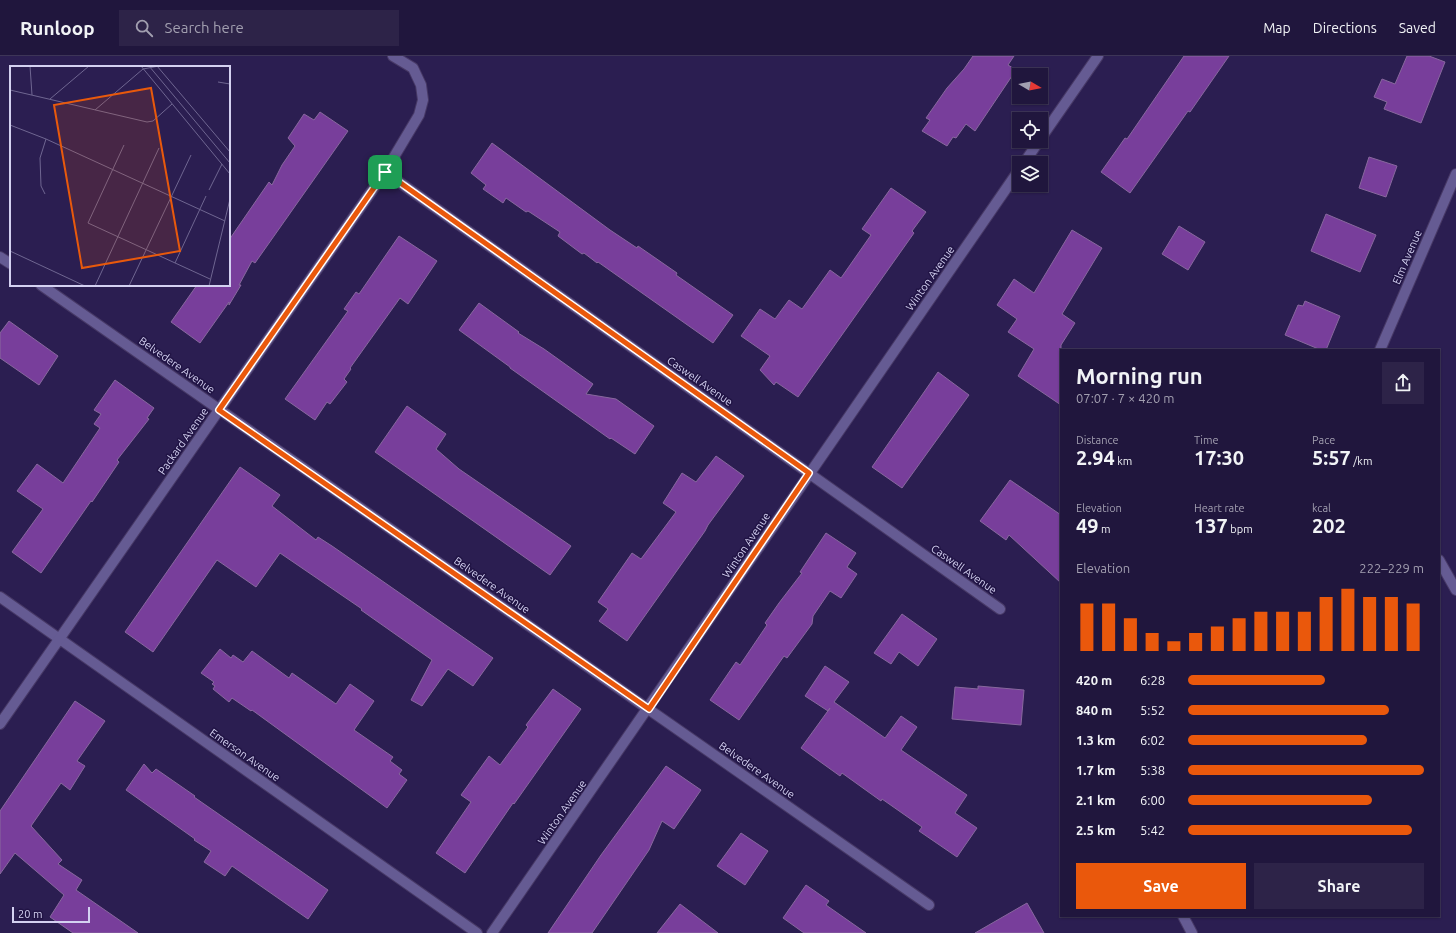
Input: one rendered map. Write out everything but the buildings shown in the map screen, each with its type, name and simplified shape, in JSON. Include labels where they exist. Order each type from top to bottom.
[{"type":"street","name":"Packard Avenue","points":[[0,724],[385,172],[419,115],[423,100],[422,85],[413,68],[393,56]]},
{"type":"street","points":[[1048,128],[1098,56]]},
{"type":"street","name":"Caswell Avenue","points":[[385,172],[1000,610]]},
{"type":"street","name":"Elm Avenue","points":[[1380,349],[1456,174]]},
{"type":"street","name":"Winton Avenue","points":[[492,933],[649,709],[809,473],[1012,180]]},
{"type":"street","points":[[0,256],[10,263]]},
{"type":"street","name":"Belvedere Avenue","points":[[42,286],[929,905]]},
{"type":"street","points":[[1440,562],[1456,590]]},
{"type":"street","name":"Emerson Avenue","points":[[0,597],[476,933]]},
{"type":"street","points":[[1184,917],[1192,933]]},
{"type":"route","points":[[385,172],[809,473],[649,709],[219,410],[385,172]]}]
